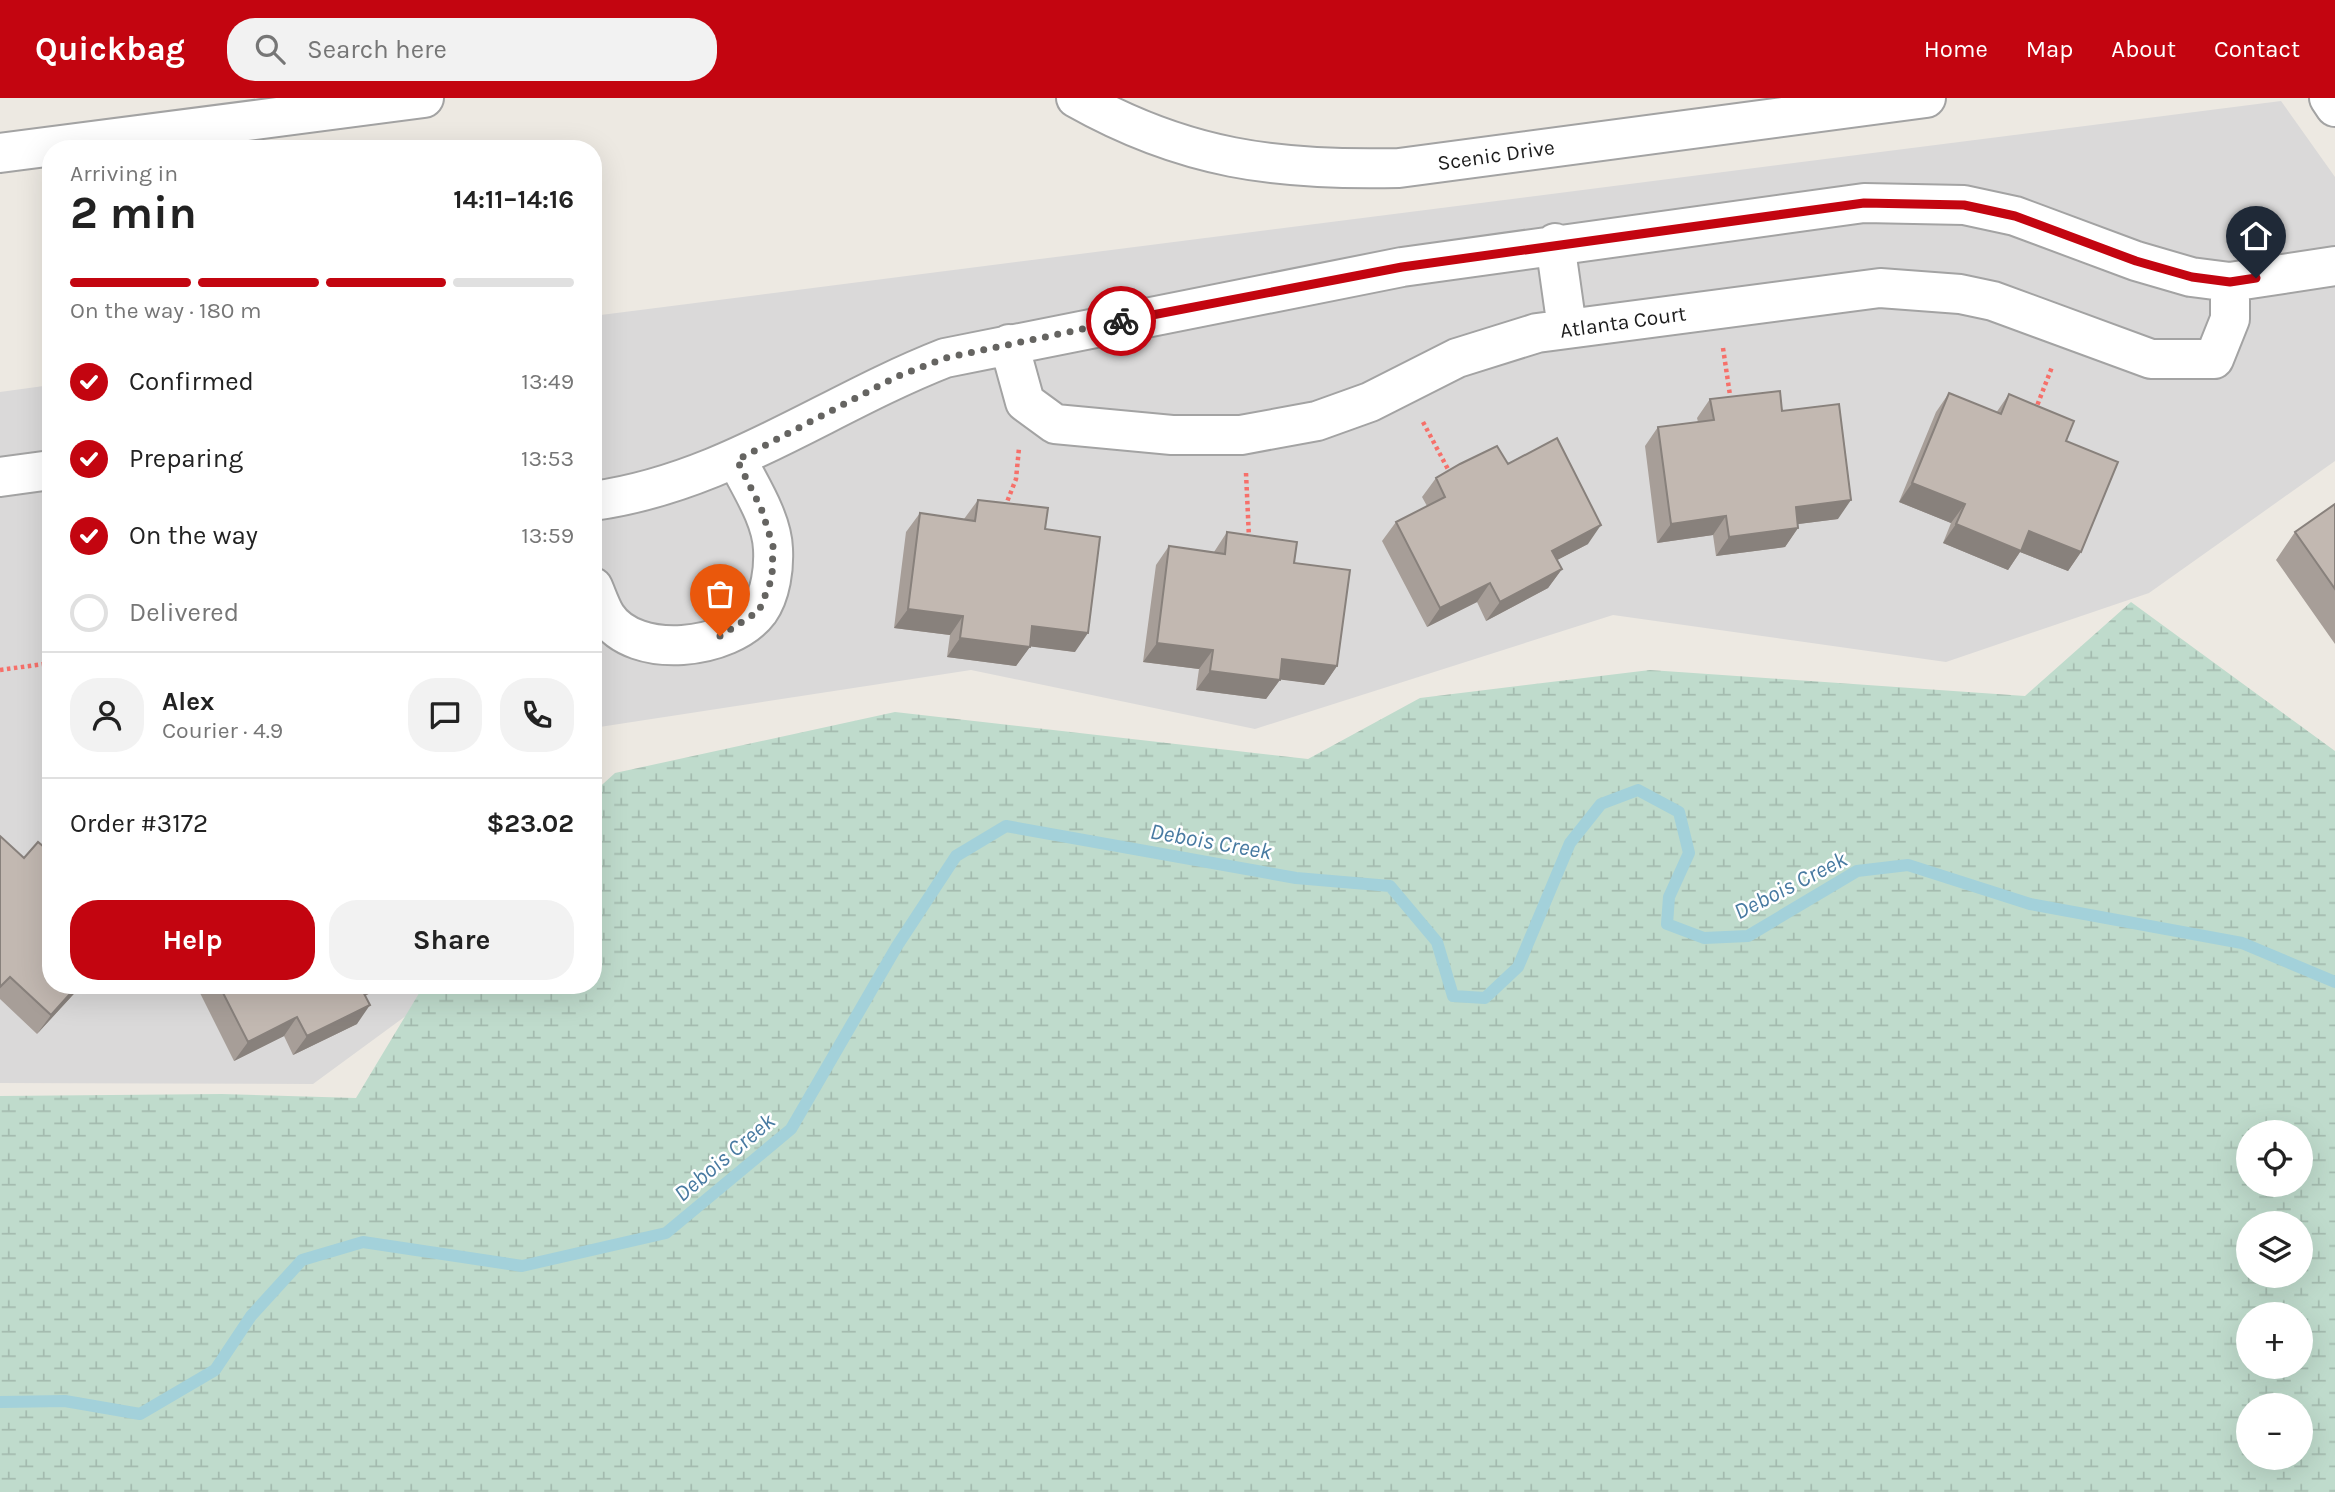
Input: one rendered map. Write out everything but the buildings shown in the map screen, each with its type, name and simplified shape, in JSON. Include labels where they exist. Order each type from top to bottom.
[{"type":"street","points":[[100,140],[424,98]]},
{"type":"street","name":"Scenic Drive","points":[[1076,98],[1109,117],[1178,144],[1269,165],[1330,170],[1399,168],[1926,98]]},
{"type":"street","points":[[2329,98],[2335,107]]},
{"type":"street","points":[[0,153],[42,148]]},
{"type":"street","points":[[602,500],[679,482],[737,460],[896,377],[945,358],[1402,267],[1555,243],[1864,203],[1964,205],[2015,216],[2180,274],[2230,282],[2335,265]]},
{"type":"street","points":[[1555,243],[1567,328]]},
{"type":"street","name":"Atlanta Court","points":[[1009,344],[1025,402],[1055,424],[1171,435],[1241,435],[1317,421],[1370,402],[1457,358],[1501,343],[1567,328],[1880,288],[1960,295],[1993,301],[2151,359],[2214,359],[2230,319],[2230,282]]},
{"type":"street","points":[[602,607],[607,618],[627,635],[656,646],[701,645],[740,626],[759,611],[772,578],[773,546],[761,508],[737,460]]},
{"type":"street","points":[[0,477],[42,471]]},
{"type":"path","points":[[1726,370],[1732,414]]},
{"type":"path","points":[[2032,416],[2046,384]]},
{"type":"path","points":[[1432,438],[1453,480]]},
{"type":"path","points":[[1003,512],[1016,478]]},
{"type":"path","points":[[1249,495],[1249,544]]},
{"type":"path","points":[[0,670],[42,664]]},
{"type":"shaded area","points":[[2281,101],[2335,177],[2335,461],[2149,593],[1946,662],[1613,615],[1255,729],[971,670],[602,727],[602,315]]},
{"type":"shaded area","points":[[42,386],[42,994],[436,994],[313,1084],[0,1083],[0,392]]},
{"type":"green space","points":[[2131,602],[2335,751],[2335,1492],[0,1492],[0,1096],[222,1094],[356,1098],[419,994],[602,994],[602,785],[615,773],[895,712],[1308,759],[1420,698],[1650,670],[2025,696]]},
{"type":"waterway","name":"Debois Creek","points":[[0,1402],[65,1401],[140,1414],[215,1370],[251,1316],[302,1260],[363,1242],[522,1266],[666,1233],[791,1129],[897,946],[956,856],[1006,826],[1296,878],[1390,886],[1437,942],[1453,996],[1485,998],[1518,967],[1570,843],[1601,804],[1638,790],[1679,812],[1689,853],[1669,897],[1667,924],[1704,938],[1748,936],[1857,871],[1908,865],[2030,904],[2242,943],[2335,982]]},
{"type":"way so far","points":[[720,636],[740,626],[759,611],[772,578],[773,546],[761,508],[737,460],[896,377],[945,358],[1121,321]]},
{"type":"route","points":[[1121,321],[1402,267],[1555,243],[1864,203],[1964,205],[2015,216],[2067,233],[2136,261],[2192,277],[2230,282],[2256,278]]}]
